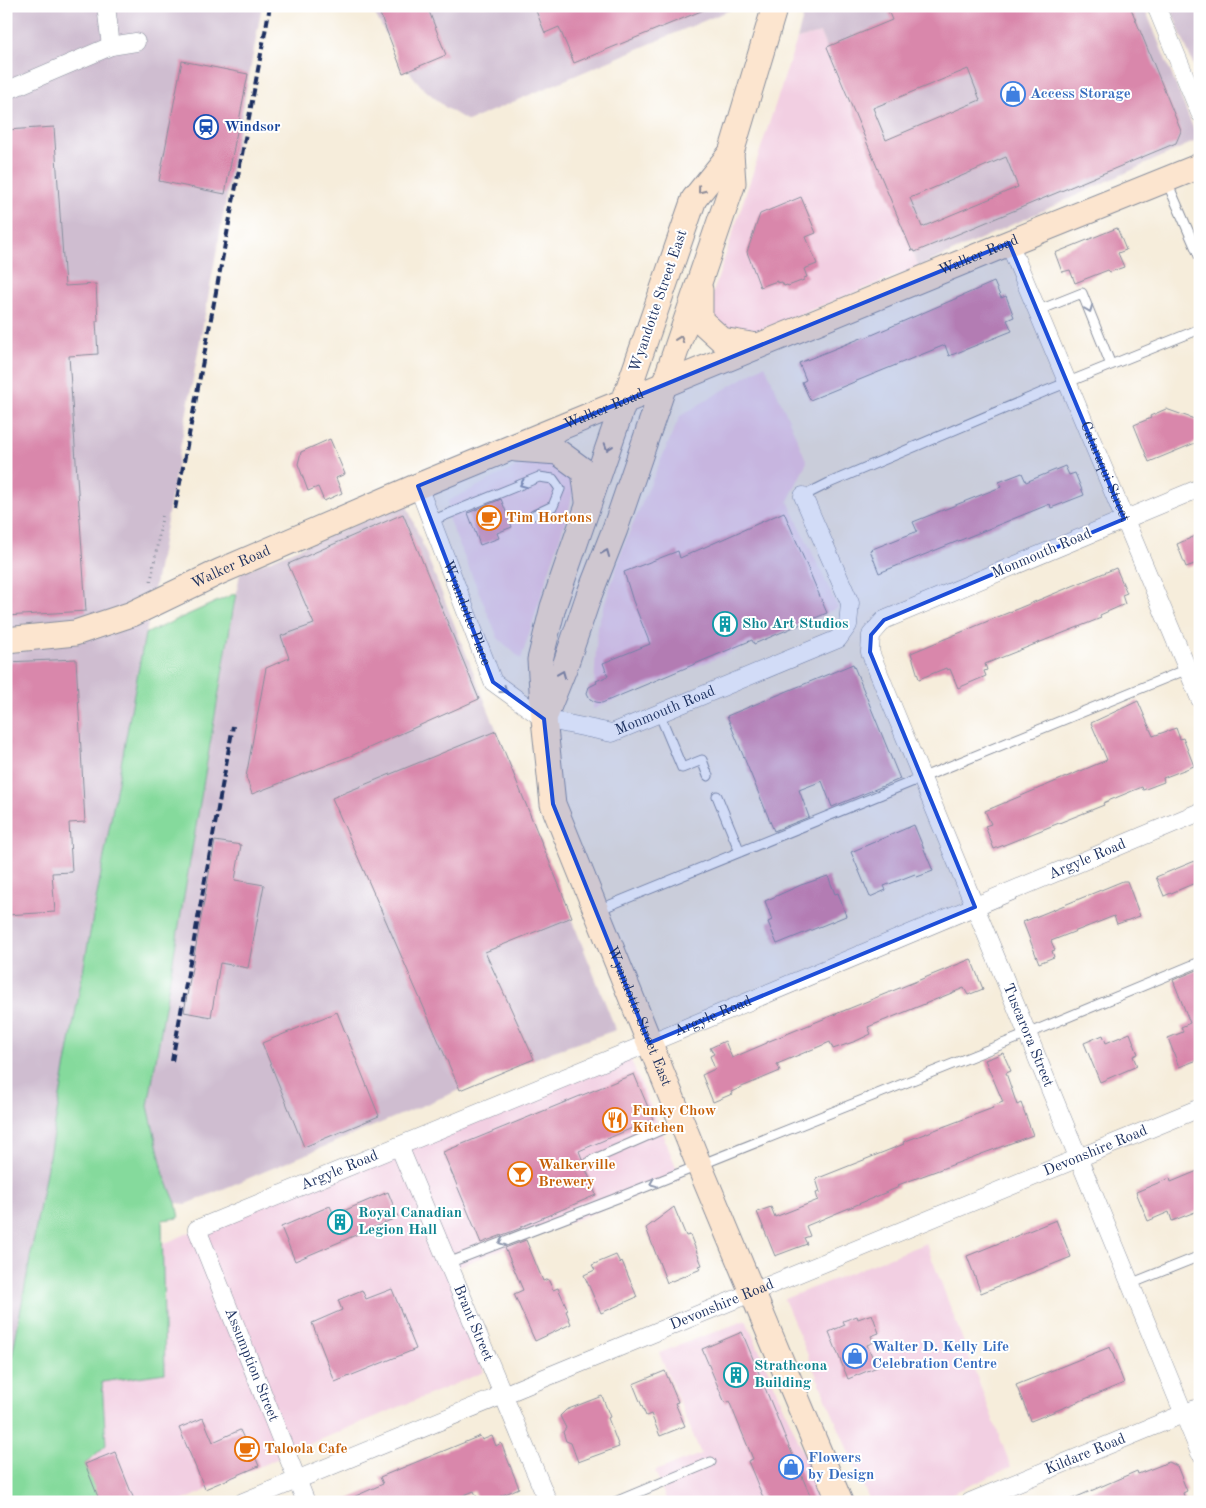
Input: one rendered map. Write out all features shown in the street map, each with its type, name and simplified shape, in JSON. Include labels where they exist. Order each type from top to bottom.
[{"type":"main road","name":"Wyandotte Street East","points":[[544,719],[615,529],[732,183],[731,152],[776,6]]},
{"type":"main road","name":"Wyandotte Street East","points":[[731,152],[694,199],[553,606],[540,660],[544,719],[553,804],[699,1165],[840,1502]]},
{"type":"main road","name":"Walker Road","points":[[6,640],[75,633],[132,614],[219,572],[418,486],[1009,242],[1200,166]]},
{"type":"main road","points":[[700,279],[700,320],[722,340],[756,346]]},
{"type":"main road","points":[[511,449],[558,452],[584,471],[588,504]]},
{"type":"street","points":[[106,6],[111,46]]},
{"type":"street","points":[[1156,6],[1200,113]]},
{"type":"street","points":[[6,91],[111,46],[136,42]]},
{"type":"street","name":"Cataraqui Street","points":[[1009,242],[1124,519],[1193,666],[1200,699]]},
{"type":"street","name":"Wyandotte Place","points":[[418,486],[493,682],[544,719]]},
{"type":"street","name":"Monmouth Road","points":[[884,620],[1200,488]]},
{"type":"street","name":"Monmouth Road","points":[[544,719],[612,732],[838,639],[848,625],[850,603],[803,496]]},
{"type":"street","name":"Tuscarora Street","points":[[884,620],[871,635],[870,652],[1130,1284],[1192,1410],[1200,1453]]},
{"type":"street","name":"Argyle Road","points":[[197,1229],[649,1043],[1200,812]]},
{"type":"street","name":"Devonshire Road","points":[[243,1502],[1200,1108]]},
{"type":"street","name":"Brant Street","points":[[399,1146],[548,1502]]},
{"type":"street","name":"Assumption Street","points":[[197,1229],[306,1502]]},
{"type":"street","name":"Kildare Road","points":[[970,1502],[1192,1410]]},
{"type":"lane","points":[[1166,180],[1200,258]]},
{"type":"lane","points":[[1037,311],[1082,293],[1111,365]]},
{"type":"lane","points":[[803,496],[829,483],[1067,382],[1200,329]]},
{"type":"lane","points":[[431,521],[540,477],[553,479],[560,489],[554,506],[534,515]]},
{"type":"lane","points":[[595,911],[1193,666]]},
{"type":"lane","points":[[659,713],[682,768],[702,760],[708,776]]},
{"type":"lane","points":[[717,796],[740,852]]},
{"type":"lane","points":[[448,1263],[1027,1034],[1200,962]]},
{"type":"lane","points":[[590,1161],[681,1121]]},
{"type":"lane","points":[[1130,1284],[1200,1256]]},
{"type":"lane","points":[[615,1502],[711,1462]]},
{"type":"path","points":[[150,589],[163,512]]},
{"type":"highlighted area","points":[[1009,243],[1124,519],[884,620],[871,635],[870,652],[975,907],[649,1043],[553,804],[544,719],[493,682],[418,486]]},
{"type":"shaded area","points":[[6,6],[262,6],[10,1369],[6,1369]]},
{"type":"shaded area","points":[[373,6],[732,6],[732,9],[468,121],[445,107],[422,87],[401,62],[375,14]]},
{"type":"shaded area","name":"Access Storage","points":[[806,6],[1144,6],[1198,140],[919,267],[820,33],[797,39]]},
{"type":"shaded area","points":[[1170,6],[1200,6],[1200,80],[1181,35]]},
{"type":"shaded area","points":[[820,33],[919,267],[748,335],[731,335],[718,325],[712,314],[711,299],[797,39]]},
{"type":"shaded area","points":[[765,365],[807,462],[788,501],[838,608],[593,709],[597,627],[626,540],[680,416]]},
{"type":"shaded area","points":[[554,459],[574,485],[570,506],[521,659],[498,638],[448,518],[448,501],[516,467]]},
{"type":"shaded area","points":[[406,503],[616,1030],[551,1052],[187,1204],[176,1203],[164,1175],[148,1107],[240,573]]},
{"type":"shaded area","points":[[627,1051],[681,1178],[447,1271],[484,1372],[312,1443],[180,1502],[87,1502],[63,1419],[115,1266],[197,1229]]},
{"type":"shaded area","points":[[926,1243],[1011,1467],[933,1502],[870,1502],[784,1299]]},
{"type":"shaded area","points":[[746,1320],[825,1502],[667,1502],[655,1471],[701,1454],[659,1353]]},
{"type":"green space","points":[[236,593],[148,1106],[164,1175],[176,1203],[179,1218],[162,1220],[165,1373],[102,1382],[106,1445],[85,1464],[101,1502],[6,1502],[6,1369],[10,1368],[145,634]]},
{"type":"building","points":[[377,6],[427,6],[446,55],[403,73]]},
{"type":"building","points":[[534,6],[711,7],[574,63],[559,27],[545,33]]},
{"type":"building","name":"Access Storage","points":[[886,6],[913,6],[915,11],[926,6],[1130,6],[1181,131],[1176,143],[915,252],[914,250],[912,251],[827,47],[892,20]],"holes":[[[968,69],[980,100],[886,140],[873,108]],[[1006,157],[1018,187],[922,227],[910,198]]]},
{"type":"building","points":[[182,61],[248,74],[225,194],[159,181]]},
{"type":"building","points":[[54,127],[65,286],[96,284],[98,354],[69,356],[86,611],[6,616],[6,130]]},
{"type":"building","points":[[801,197],[816,233],[806,237],[817,264],[804,269],[807,277],[804,280],[788,286],[784,286],[782,282],[777,283],[777,281],[760,287],[747,252],[760,214]]},
{"type":"building","points":[[1117,228],[1126,250],[1118,253],[1124,267],[1110,272],[1108,270],[1075,283],[1070,270],[1062,272],[1055,253]]},
{"type":"building","points":[[994,282],[1001,298],[1006,296],[1014,317],[1007,320],[1012,331],[949,356],[945,345],[810,400],[802,382],[806,380],[799,363],[865,338]]},
{"type":"building","points":[[1166,409],[1200,421],[1200,441],[1149,462],[1134,425]]},
{"type":"building","points":[[330,439],[345,474],[336,478],[342,493],[324,501],[318,487],[308,491],[298,464],[301,452]]},
{"type":"building","points":[[1065,466],[1069,475],[1075,473],[1084,495],[1051,508],[1050,504],[879,573],[870,550],[917,531],[913,522],[1001,487],[999,482],[1022,473],[1026,482]]},
{"type":"building","name":"Tim Hortons","points":[[501,499],[512,527],[497,533],[499,538],[480,545],[468,513]]},
{"type":"building","points":[[784,512],[827,613],[754,644],[752,640],[602,703],[590,699],[587,693],[589,687],[597,683],[596,681],[608,676],[603,663],[650,644],[624,572],[678,551],[680,558]]},
{"type":"building","points":[[403,514],[479,699],[353,755],[252,794],[246,777],[266,668],[289,658],[281,636],[314,624],[288,564]]},
{"type":"building","points":[[1200,534],[1200,562],[1186,567],[1177,544]]},
{"type":"building","points":[[1116,568],[1127,593],[1122,595],[1125,604],[1100,615],[1101,618],[985,664],[987,670],[984,671],[986,676],[958,688],[950,669],[947,670],[946,668],[919,679],[911,653]]},
{"type":"building","points":[[76,659],[85,822],[69,823],[72,872],[52,873],[55,912],[6,915],[6,662]]},
{"type":"building","points":[[853,664],[900,779],[832,807],[822,781],[799,790],[809,817],[774,831],[727,716]]},
{"type":"building","points":[[1138,701],[1153,736],[1176,728],[1180,739],[1183,738],[1194,766],[1163,778],[1164,782],[1143,790],[1142,787],[1103,803],[1104,805],[994,849],[985,826],[991,824],[985,811],[1107,760],[1091,723]]},
{"type":"building","points":[[496,731],[572,917],[485,952],[534,1059],[460,1090],[332,798]]},
{"type":"building","points":[[914,825],[933,871],[917,877],[915,874],[884,886],[886,890],[870,897],[851,852]]},
{"type":"building","points":[[215,841],[241,845],[235,880],[264,885],[248,968],[220,963],[211,1017],[184,1012]]},
{"type":"building","points":[[1200,859],[1200,881],[1164,896],[1156,877]]},
{"type":"building","points":[[828,876],[835,894],[838,893],[846,916],[777,944],[768,922],[772,920],[765,901],[801,885]]},
{"type":"building","points":[[1127,881],[1140,916],[1117,924],[1114,916],[1051,941],[1055,950],[1052,951],[1054,957],[1039,963],[1023,922]]},
{"type":"building","points":[[971,959],[983,989],[968,995],[964,988],[868,1027],[871,1034],[856,1041],[833,1049],[830,1042],[777,1064],[780,1071],[731,1092],[732,1094],[713,1102],[702,1075],[715,1069],[710,1056],[714,1054],[710,1048],[725,1041],[732,1058]]},
{"type":"building","points":[[1200,969],[1200,1059],[1179,1067],[1168,1038],[1183,1032],[1181,1027],[1190,1023],[1173,980]]},
{"type":"building","points":[[337,1012],[379,1116],[304,1147],[262,1043]]},
{"type":"building","points":[[1130,1033],[1138,1054],[1133,1056],[1137,1066],[1100,1082],[1084,1043],[1103,1035],[1106,1043]]},
{"type":"building","points":[[1003,1053],[1011,1071],[1006,1073],[1017,1105],[1021,1103],[1033,1135],[898,1185],[899,1187],[806,1226],[810,1236],[804,1238],[807,1244],[775,1256],[757,1212],[771,1207],[775,1217],[818,1200],[816,1193],[820,1192],[816,1179],[904,1144],[903,1142],[993,1108],[992,1106],[1003,1102],[985,1060]]},
{"type":"building","name":"Walkerville Brewery","points":[[634,1074],[653,1119],[579,1151],[596,1195],[521,1228],[481,1243],[443,1152]]},
{"type":"building","points":[[1200,1170],[1200,1210],[1172,1221],[1169,1212],[1148,1221],[1136,1192],[1170,1178],[1171,1182]]},
{"type":"building","name":"Royal Canadian Legion Hall","points":[[388,1192],[398,1217],[295,1261],[281,1227],[330,1206],[334,1215]]},
{"type":"building","points":[[674,1207],[686,1236],[690,1235],[702,1265],[699,1266],[701,1269],[667,1283],[646,1228]]},
{"type":"building","points":[[1056,1220],[1071,1257],[981,1293],[967,1256]]},
{"type":"building","points":[[526,1240],[543,1281],[548,1279],[553,1290],[558,1288],[568,1310],[566,1311],[571,1324],[535,1341],[514,1294],[523,1290],[505,1248]]},
{"type":"building","points":[[616,1255],[620,1263],[622,1261],[637,1297],[601,1313],[584,1275],[595,1270],[592,1265]]},
{"type":"building","points":[[392,1289],[416,1349],[335,1382],[312,1323],[342,1310],[338,1300],[362,1290],[366,1299]]},
{"type":"building","name":"Walter D. Kelly Life Celebration Centre","points":[[872,1314],[879,1333],[871,1336],[874,1342],[867,1345],[877,1367],[848,1379],[829,1332],[845,1325],[843,1321],[857,1316],[858,1319]]},
{"type":"building","points":[[742,1332],[813,1502],[765,1502],[748,1461],[753,1459],[729,1401],[725,1403],[702,1349]]},
{"type":"building","points":[[1110,1347],[1124,1383],[1031,1421],[1016,1385]]},
{"type":"building","points":[[665,1371],[678,1402],[675,1403],[685,1426],[660,1436],[651,1414],[646,1416],[633,1384]]},
{"type":"building","points":[[602,1396],[619,1447],[578,1462],[571,1443],[566,1441],[563,1432],[566,1428],[560,1416],[566,1410]]},
{"type":"building","points":[[203,1418],[213,1442],[240,1430],[245,1441],[248,1440],[259,1466],[205,1489],[179,1428]]},
{"type":"building","points":[[480,1436],[482,1440],[492,1436],[496,1446],[501,1443],[519,1488],[487,1502],[479,1502],[474,1491],[447,1502],[342,1502],[383,1484],[380,1477]]},
{"type":"building","points":[[115,1452],[135,1502],[100,1502],[85,1464]]},
{"type":"building","points":[[1169,1462],[1177,1466],[1187,1491],[1183,1493],[1186,1502],[1065,1502],[1137,1471],[1138,1474]]},
{"type":"railway","points":[[175,509],[270,6]]},
{"type":"railway","points":[[172,1061],[233,726]]},
{"type":"place","name":"Access Storage","points":[[1013,94]]},
{"type":"place","name":"Windsor","points":[[206,127]]},
{"type":"place","name":"Tim Hortons","points":[[489,518]]},
{"type":"place","name":"Sho Art Studios","points":[[725,624]]},
{"type":"place","name":"Funky Chow Kitchen","points":[[615,1120]]},
{"type":"place","name":"Walkerville Brewery","points":[[520,1174]]},
{"type":"place","name":"Royal Canadian Legion Hall","points":[[340,1222]]},
{"type":"place","name":"Walter D. Kelly Life Celebration Centre","points":[[855,1356]]},
{"type":"place","name":"Strathcona Building","points":[[736,1375]]},
{"type":"place","name":"Taloola Cafe","points":[[247,1449]]},
{"type":"place","name":"Flowers by Design","points":[[791,1467]]}]
